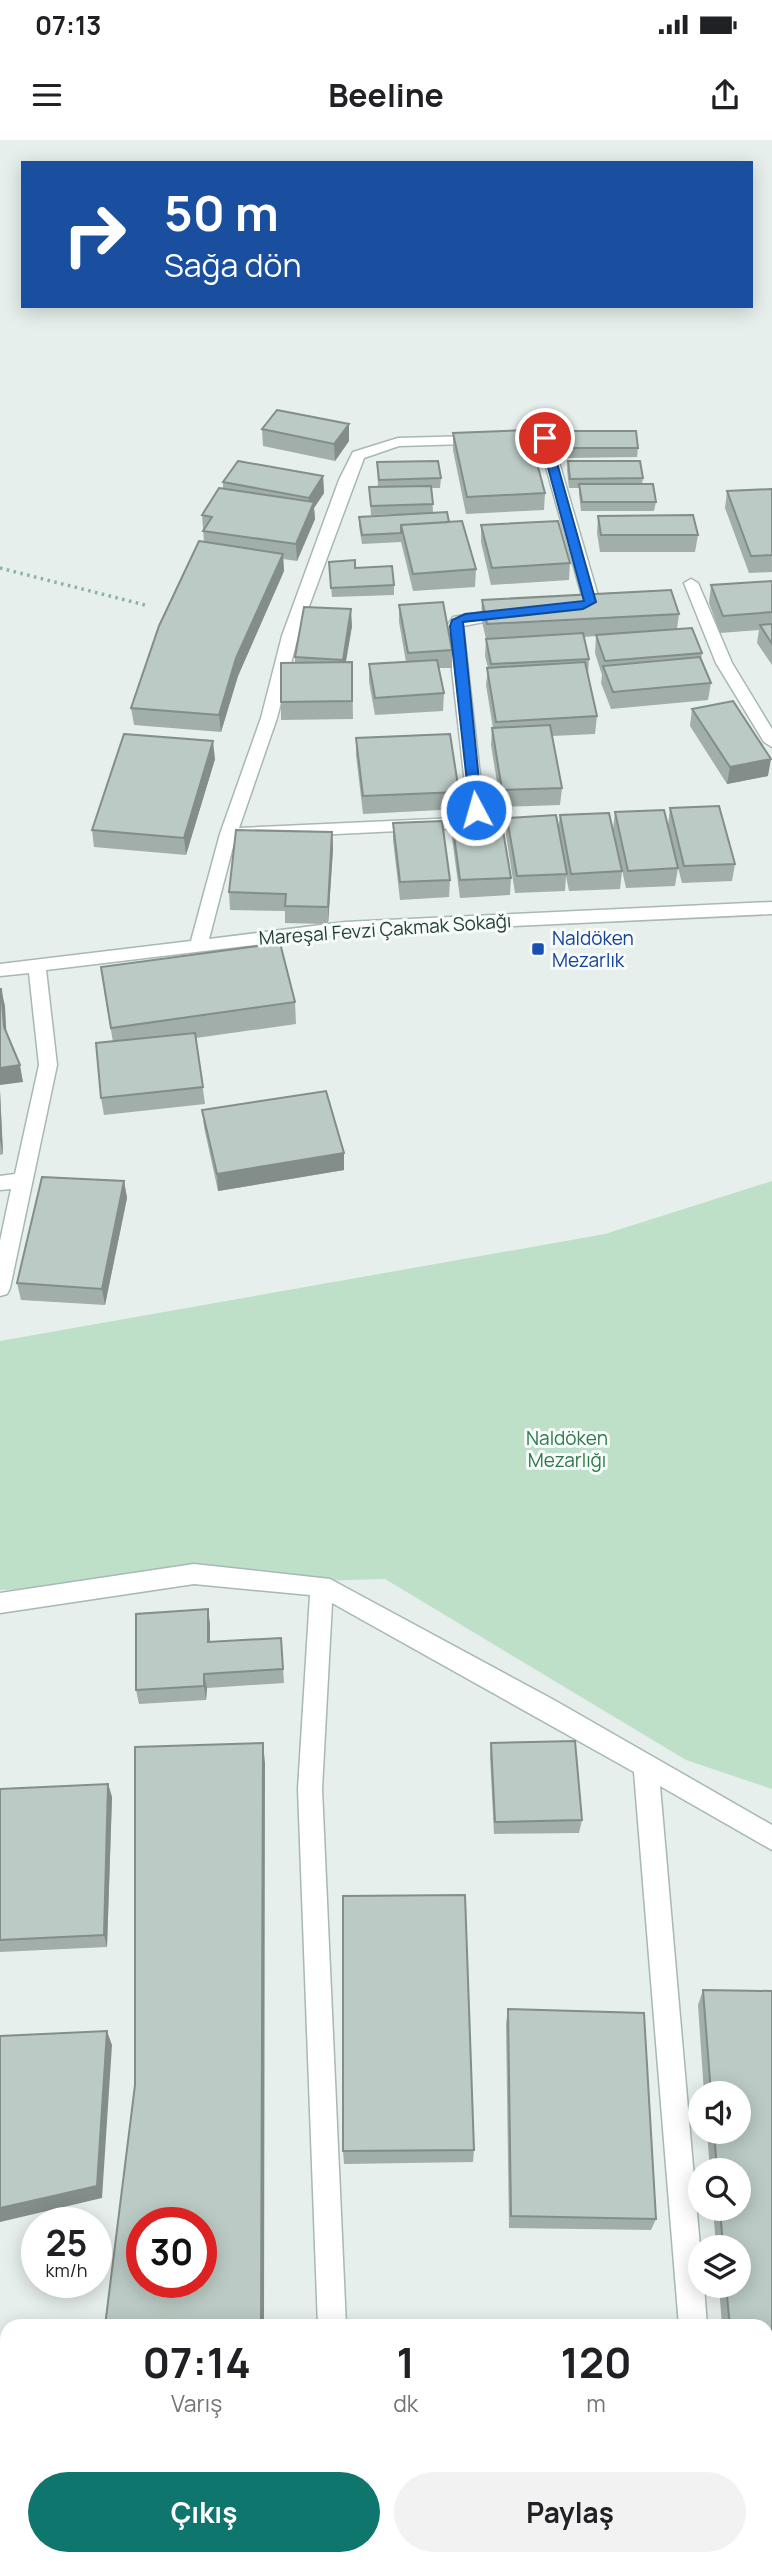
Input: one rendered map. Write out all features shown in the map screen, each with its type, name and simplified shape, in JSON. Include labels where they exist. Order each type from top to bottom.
[{"type":"street","points":[[199,943],[228,834],[269,718],[290,636],[345,480],[358,455],[398,442],[545,438],[590,596],[590,602],[583,606],[557,608]]},
{"type":"street","points":[[691,583],[724,663],[772,742]]},
{"type":"street","points":[[228,834],[460,823],[471,818],[476,810],[455,626],[458,620],[465,617],[530,611]]},
{"type":"street","name":"Mareşal Fevzi Çakmak Sokağı","points":[[0,970],[199,943],[345,929],[772,908]]},
{"type":"street","points":[[0,1288],[48,1065],[37,966]]},
{"type":"street","points":[[0,1183],[23,1180]]},
{"type":"street","points":[[0,1603],[194,1574],[322,1586],[546,1708],[772,1838]]},
{"type":"street","points":[[322,1586],[310,1789],[332,2319]]},
{"type":"street","points":[[646,1766],[691,2319]]},
{"type":"path","points":[[0,568],[145,605]]},
{"type":"green space","name":"Naldöken Mezarlığı","points":[[772,1181],[772,1789],[686,1760],[385,1579],[0,1590],[0,1341],[605,1234]]},
{"type":"building","points":[[277,410],[349,424],[334,444],[262,429]]},
{"type":"building","points":[[528,430],[545,493],[467,497],[453,433]]},
{"type":"building","points":[[565,431],[636,431],[638,448],[567,448]]},
{"type":"building","points":[[238,461],[323,476],[309,498],[223,482]]},
{"type":"building","points":[[438,461],[441,478],[379,480],[377,462]]},
{"type":"building","points":[[568,461],[640,461],[643,478],[570,479]]},
{"type":"building","points":[[579,484],[653,484],[656,502],[582,502]]},
{"type":"building","points":[[431,486],[433,504],[371,506],[369,487]]},
{"type":"building","points":[[219,488],[314,502],[296,544],[203,531],[212,517],[202,515]]},
{"type":"building","points":[[772,489],[772,555],[751,556],[727,491]]},
{"type":"building","points":[[447,512],[449,522],[401,525],[401,533],[362,535],[359,517]]},
{"type":"building","points":[[693,515],[698,535],[601,535],[598,516]]},
{"type":"building","points":[[462,521],[476,569],[413,574],[401,525]]},
{"type":"building","points":[[558,521],[570,563],[492,568],[481,525]]},
{"type":"building","points":[[199,541],[283,554],[236,658],[219,715],[131,708],[159,626]]},
{"type":"building","points":[[355,560],[355,568],[392,566],[394,585],[331,588],[329,562]]},
{"type":"building","points":[[772,581],[772,612],[723,616],[711,585]]},
{"type":"building","points":[[671,590],[679,614],[487,624],[482,600]]},
{"type":"building","points":[[443,602],[452,650],[408,653],[399,605]]},
{"type":"building","points":[[304,607],[351,609],[343,660],[295,657]]},
{"type":"building","points":[[772,624],[772,644],[760,625]]},
{"type":"building","points":[[692,628],[702,653],[605,661],[596,635]]},
{"type":"building","points":[[583,633],[589,659],[491,664],[486,639]]},
{"type":"building","points":[[700,657],[711,683],[613,692],[603,666]]},
{"type":"building","points":[[437,660],[444,693],[375,698],[369,664]]},
{"type":"building","points":[[352,662],[352,701],[281,702],[281,663]]},
{"type":"building","points":[[585,662],[597,716],[496,722],[487,668]]},
{"type":"building","points":[[733,701],[771,759],[730,767],[692,709]]},
{"type":"building","points":[[550,725],[562,788],[502,790],[492,728]]},
{"type":"building","points":[[124,734],[213,741],[184,838],[92,830]]},
{"type":"building","points":[[450,734],[459,792],[363,796],[356,738]]},
{"type":"building","points":[[719,806],[735,864],[684,866],[670,808]]},
{"type":"building","points":[[664,810],[678,868],[628,871],[615,812]]},
{"type":"building","points":[[609,813],[622,871],[571,874],[560,815]]},
{"type":"building","points":[[556,815],[567,874],[517,876],[507,818]]},
{"type":"building","points":[[501,819],[511,878],[460,880],[452,821]]},
{"type":"building","points":[[442,821],[450,880],[400,882],[393,823]]},
{"type":"building","points":[[236,830],[332,832],[328,907],[285,906],[286,894],[229,892]]},
{"type":"building","points":[[280,943],[295,1002],[111,1028],[101,967]]},
{"type":"building","points":[[0,989],[4,1027],[20,1065],[0,1068]]},
{"type":"building","points":[[195,1033],[203,1087],[101,1098],[96,1043]]},
{"type":"building","points":[[326,1091],[344,1153],[217,1174],[202,1110]]},
{"type":"building","points":[[42,1177],[124,1181],[102,1289],[17,1283]]},
{"type":"building","points":[[208,1609],[208,1642],[281,1638],[283,1669],[204,1674],[204,1686],[136,1690],[136,1614]]},
{"type":"building","points":[[575,1741],[582,1820],[495,1822],[491,1743]]},
{"type":"building","points":[[263,1743],[261,2319],[106,2319],[108,2298],[112,2298],[112,2270],[135,2085],[135,1747]]},
{"type":"building","points":[[108,1784],[104,1935],[0,1940],[0,1789]]},
{"type":"building","points":[[465,1895],[474,2150],[343,2151],[343,1896]]},
{"type":"building","points":[[703,1990],[772,1991],[772,2319],[729,2319],[727,2298],[751,2298],[751,2235],[722,2235],[721,2221],[751,2221],[751,2158],[716,2158],[715,2144],[751,2144],[751,2081],[710,2081]]},
{"type":"building","points":[[508,2009],[644,2013],[656,2219],[511,2216]]},
{"type":"building","points":[[107,2031],[97,2186],[0,2208],[0,2036]]},
{"type":"place","name":"Naldöken Mezarlık","points":[[538,949]]},
{"type":"route","points":[[476,810],[455,626],[458,620],[465,617],[583,606],[590,602],[545,438]]}]
